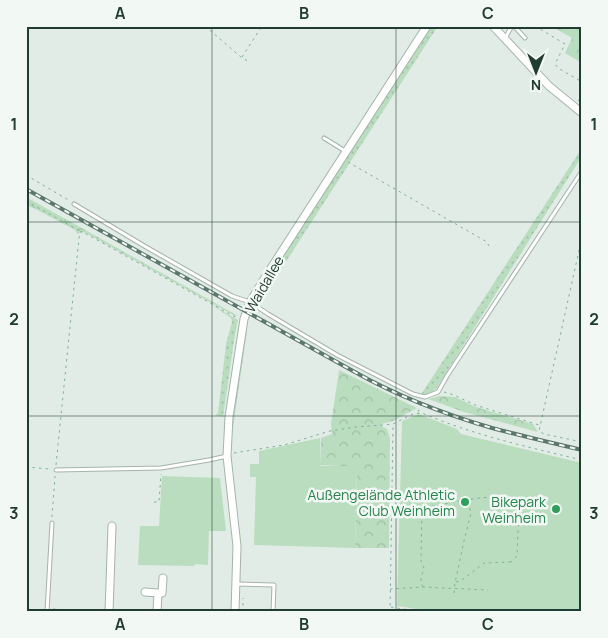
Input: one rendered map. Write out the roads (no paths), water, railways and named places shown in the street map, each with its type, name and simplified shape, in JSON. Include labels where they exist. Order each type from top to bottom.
[{"type":"street","name":"Waidallee","points":[[235,612],[237,546],[229,418],[244,319],[250,302],[266,276],[427,26]]},
{"type":"street","points":[[493,26],[549,86],[582,113]]},
{"type":"street","points":[[109,612],[112,526]]},
{"type":"street","points":[[145,592],[162,593],[163,578]]},
{"type":"street","points":[[157,612],[158,593]]},
{"type":"lane","points":[[505,39],[513,26],[525,38]]},
{"type":"lane","points":[[324,138],[346,152]]},
{"type":"lane","points":[[74,204],[146,248],[225,292],[250,302],[345,360],[413,394],[425,397],[438,392],[582,171]]},
{"type":"lane","points":[[56,470],[161,468],[230,455]]},
{"type":"lane","points":[[47,610],[52,523]]},
{"type":"lane","points":[[236,584],[274,585],[273,612]]},
{"type":"railway","points":[[26,189],[353,371],[421,404],[474,423],[582,450]]},
{"type":"place","name":"Außengelände Athletic Club Weinheim","points":[[465,502]]},
{"type":"place","name":"Bikepark Weinheim","points":[[556,509]]}]
